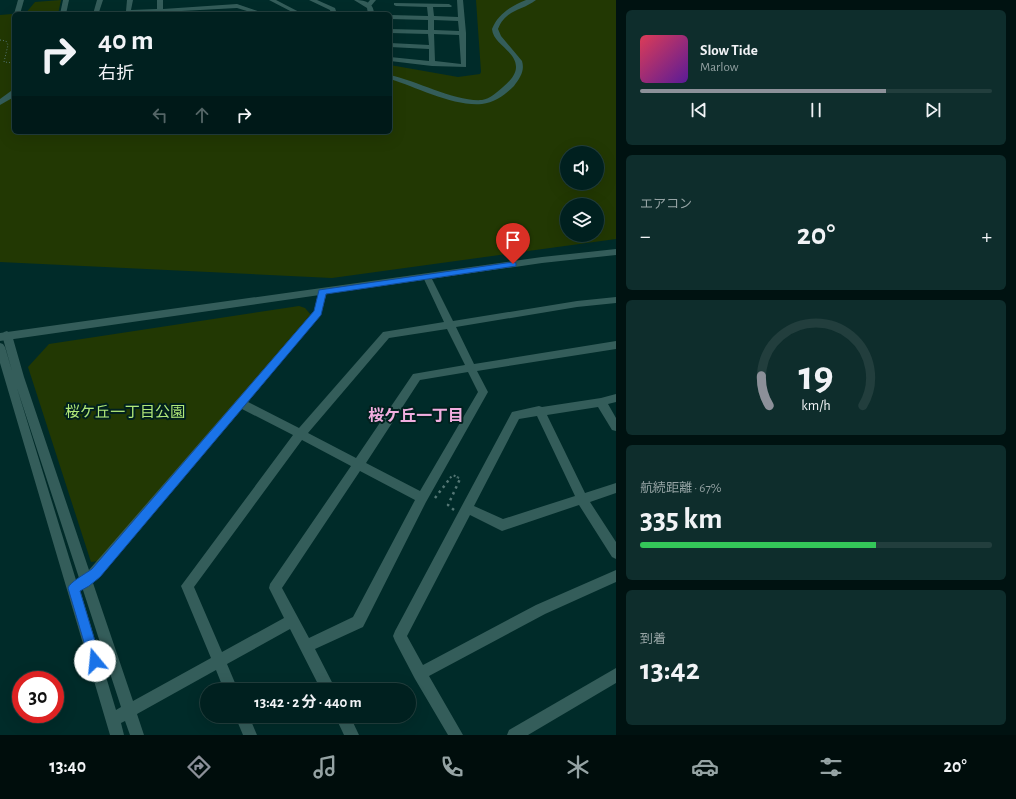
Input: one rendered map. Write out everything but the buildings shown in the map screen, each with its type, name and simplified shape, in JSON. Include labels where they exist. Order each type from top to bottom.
[{"type":"street","points":[[18,12],[21,0]]},
{"type":"street","points":[[63,12],[66,0]]},
{"type":"street","points":[[98,12],[100,0]]},
{"type":"street","points":[[128,12],[130,0]]},
{"type":"street","points":[[160,0],[160,12]]},
{"type":"street","points":[[189,0],[189,9]]},
{"type":"street","points":[[219,0],[220,8]]},
{"type":"street","points":[[272,0],[296,12]]},
{"type":"street","points":[[312,0],[333,9],[334,12]]},
{"type":"street","points":[[321,4],[334,0]]},
{"type":"street","points":[[357,0],[371,3]]},
{"type":"street","points":[[392,59],[464,66],[460,0]]},
{"type":"street","points":[[392,78],[469,102],[483,102],[501,94],[515,79],[520,67],[516,55],[495,32],[495,28],[508,11],[522,3],[533,0]]},
{"type":"street","points":[[432,64],[431,18],[434,3]]},
{"type":"street","points":[[396,4],[434,3],[449,6]]},
{"type":"street","points":[[167,12],[237,6],[246,6],[259,12]]},
{"type":"street","points":[[241,12],[246,6]]},
{"type":"street","points":[[392,17],[462,19]]},
{"type":"street","points":[[392,31],[463,32]]},
{"type":"street","points":[[392,45],[432,47]]},
{"type":"street","points":[[0,103],[12,94]]},
{"type":"street","points":[[117,735],[79,585],[19,377],[4,336],[542,260],[616,252]]},
{"type":"street","points":[[307,646],[358,622],[420,502],[483,392],[427,277]]},
{"type":"street","points":[[79,585],[96,573],[318,312],[322,292]]},
{"type":"street","points":[[228,683],[187,586],[300,434],[386,335],[577,304],[616,300]]},
{"type":"street","points":[[326,683],[307,646],[291,621],[275,588],[416,377],[616,345]]},
{"type":"street","points":[[0,347],[10,382],[79,585],[137,735]]},
{"type":"street","points":[[0,367],[10,382]]},
{"type":"street","points":[[456,735],[420,674],[400,636],[516,414],[601,402],[616,398]]},
{"type":"street","points":[[601,402],[616,427]]},
{"type":"street","points":[[240,403],[357,465],[420,502]]},
{"type":"street","points":[[539,410],[582,499],[616,553]]},
{"type":"street","points":[[465,513],[502,525],[616,488]]},
{"type":"street","points":[[420,674],[539,608],[616,576]]},
{"type":"street","points":[[112,720],[218,660],[291,621]]},
{"type":"street","points":[[514,735],[616,675]]},
{"type":"street","points":[[245,723],[250,735]]},
{"type":"street","points":[[346,723],[352,735]]},
{"type":"path","points":[[0,40],[6,41],[8,45],[4,62],[12,63]]},
{"type":"path","points":[[420,502],[427,508],[453,476],[460,479],[448,505],[465,513]]},
{"type":"green space","points":[[61,0],[58,12],[27,12],[35,2]]},
{"type":"green space","points":[[476,0],[616,0],[616,239],[604,241],[604,198],[560,198],[560,242],[594,242],[332,278],[0,262],[0,15],[12,14],[12,134],[392,134],[392,65],[458,77],[480,74],[481,72]]},
{"type":"green space","name":"桜ケ丘一丁目公園","points":[[299,306],[305,308],[311,315],[99,561],[91,562],[28,367],[49,344]]},
{"type":"district","name":"桜ケ丘一丁目","points":[[416,415]]},
{"type":"route","points":[[95,661],[73,588],[85,582],[96,573],[318,312],[322,292],[513,264]]}]
